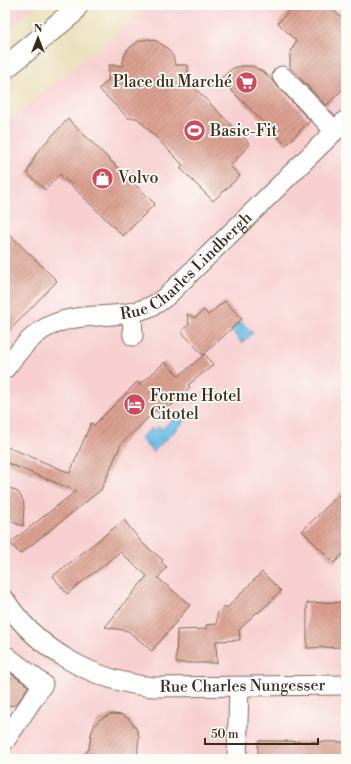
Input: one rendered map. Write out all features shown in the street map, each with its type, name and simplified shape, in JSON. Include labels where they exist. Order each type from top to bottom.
[{"type":"main road","points":[[5,68],[74,9],[88,9],[93,5]]},
{"type":"street","points":[[282,76],[341,125]]},
{"type":"street","name":"Rue Charles Lindbergh","points":[[5,368],[26,343],[38,332],[50,325],[62,320],[132,312],[146,309],[158,303],[182,282],[341,125]]},
{"type":"street","points":[[132,312],[133,336]]},
{"type":"street","name":"Rue Charles Nungesser","points":[[5,600],[25,625],[41,640],[75,665],[112,679],[139,686],[238,687],[346,685]]},
{"type":"street","points":[[5,655],[43,684],[5,741]]},
{"type":"street","points":[[236,759],[238,687]]},
{"type":"shaded area","points":[[5,5],[37,5],[5,33]]},
{"type":"shaded area","points":[[151,5],[346,5],[346,759],[5,759],[5,123]]},
{"type":"water","points":[[241,321],[253,333],[242,343],[231,330]]},
{"type":"water","points":[[178,414],[185,421],[153,452],[140,439],[151,428],[154,430],[158,426],[162,429]]},
{"type":"building","points":[[298,5],[328,5],[346,22],[346,86],[326,106],[290,67],[290,54],[296,41],[278,23],[288,12]]},
{"type":"building","name":"Basic-Fit","points":[[148,39],[157,41],[167,48],[173,56],[175,65],[188,65],[188,81],[250,144],[230,166],[240,176],[213,201],[180,168],[183,165],[137,118],[128,118],[99,89],[108,80],[109,65],[122,66],[128,49],[139,41]]},
{"type":"building","points":[[252,66],[265,73],[310,121],[286,145],[220,79],[233,68]]},
{"type":"building","name":"Volvo","points":[[68,119],[155,204],[123,236],[60,174],[45,190],[27,173],[37,152]]},
{"type":"building","points":[[5,230],[57,281],[5,335]]},
{"type":"building","points":[[225,301],[242,319],[203,355],[181,331],[189,324],[187,314],[195,318],[204,310],[208,315]]},
{"type":"building","points":[[205,354],[213,365],[188,385],[190,387],[161,416],[156,410],[121,444],[101,490],[20,554],[10,543],[76,491],[5,462],[5,446],[70,473],[91,423],[94,425],[137,382],[140,385],[165,362],[179,376]]},
{"type":"building","points":[[5,486],[18,492],[23,500],[23,526],[5,518]]},
{"type":"building","points":[[346,488],[346,551],[334,563],[302,531]]},
{"type":"building","points":[[124,520],[142,543],[163,560],[161,562],[167,567],[158,578],[190,605],[152,651],[128,631],[105,627],[147,576],[120,552],[67,594],[53,576]]},
{"type":"building","points":[[262,572],[281,591],[239,630],[240,640],[216,641],[217,663],[176,663],[177,630],[206,629],[206,625],[217,624],[217,614],[225,606],[227,608]]},
{"type":"building","points":[[346,602],[346,647],[307,648],[307,603]]},
{"type":"building","points":[[5,669],[28,686],[16,705],[5,706]]},
{"type":"building","points":[[112,714],[122,715],[128,718],[136,728],[139,736],[137,759],[80,759],[89,749],[91,734],[94,726],[100,719]]},
{"type":"building","points":[[258,741],[346,742],[346,759],[258,759]]},
{"type":"place","name":"Place du Marché","points":[[247,82]]},
{"type":"place","name":"Basic-Fit","points":[[194,131]]},
{"type":"place","name":"Volvo","points":[[103,178]]},
{"type":"place","name":"Forme Hotel Citotel","points":[[135,405]]}]
